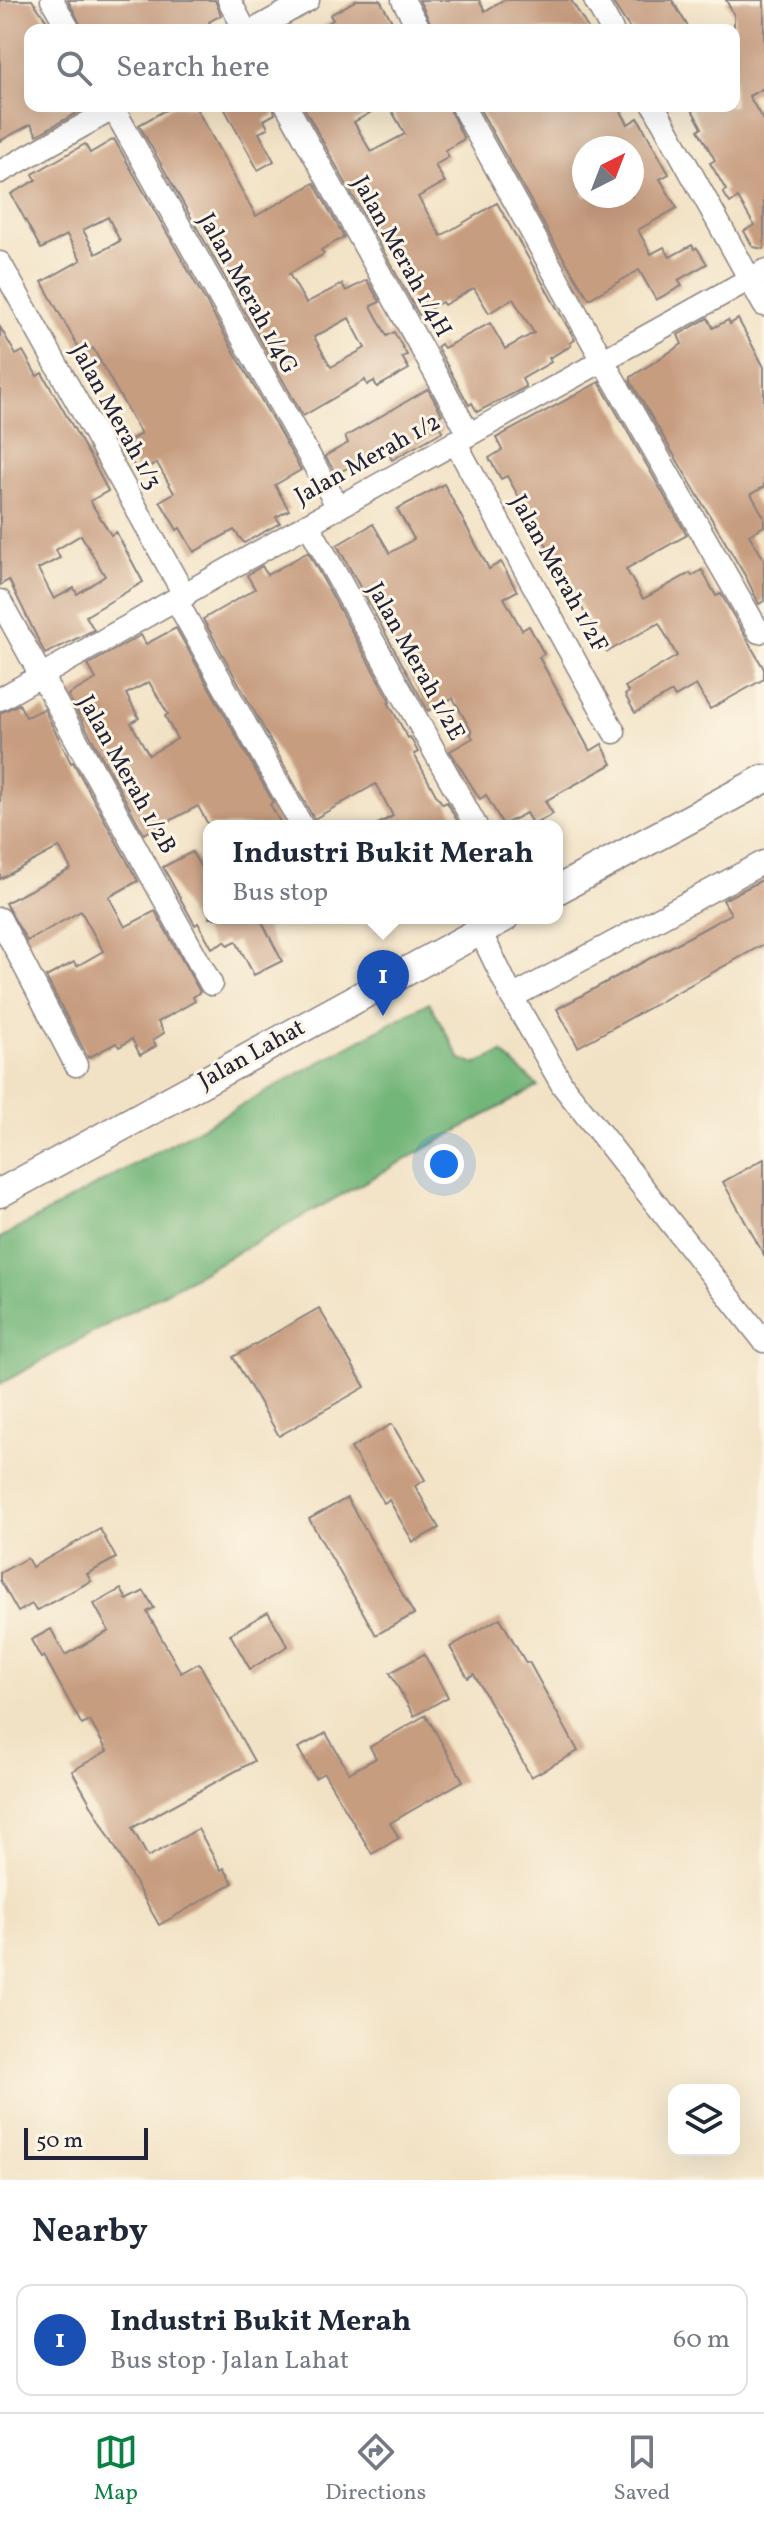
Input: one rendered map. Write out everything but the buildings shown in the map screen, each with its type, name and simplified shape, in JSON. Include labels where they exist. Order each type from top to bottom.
[{"type":"main road","points":[[563,887],[764,779]]},
{"type":"main road","name":"Jalan Lahat","points":[[0,1193],[492,924]]},
{"type":"street","points":[[52,0],[66,24]]},
{"type":"street","points":[[229,0],[242,24]]},
{"type":"street","points":[[265,24],[308,0]]},
{"type":"street","points":[[403,0],[417,24]]},
{"type":"street","points":[[595,0],[609,24]]},
{"type":"street","points":[[0,172],[105,112]]},
{"type":"street","name":"Jalan Merah 1/4G","points":[[117,112],[338,507]]},
{"type":"street","name":"Jalan Merah 1/4H","points":[[290,112],[462,438]]},
{"type":"street","points":[[465,112],[603,361],[759,632]]},
{"type":"street","points":[[658,112],[757,275],[764,305]]},
{"type":"street","name":"Jalan Merah 1/3","points":[[0,263],[299,820]]},
{"type":"street","name":"Jalan Merah 1/2","points":[[0,699],[757,275]]},
{"type":"street","name":"Jalan Merah 1/2F","points":[[462,438],[614,732]]},
{"type":"street","name":"Jalan Merah 1/2E","points":[[308,524],[473,820]]},
{"type":"street","name":"Jalan Merah 1/2B","points":[[0,601],[211,984]]},
{"type":"street","points":[[512,997],[764,862]]},
{"type":"street","points":[[0,919],[76,1065]]},
{"type":"street","points":[[492,924],[512,997],[563,1086],[764,1341]]},
{"type":"green space","points":[[429,1002],[461,1060],[476,1064],[502,1053],[538,1086],[0,1384],[0,1238]]},
{"type":"place","name":"Industri Bukit Merah","points":[[383,1016]]}]
